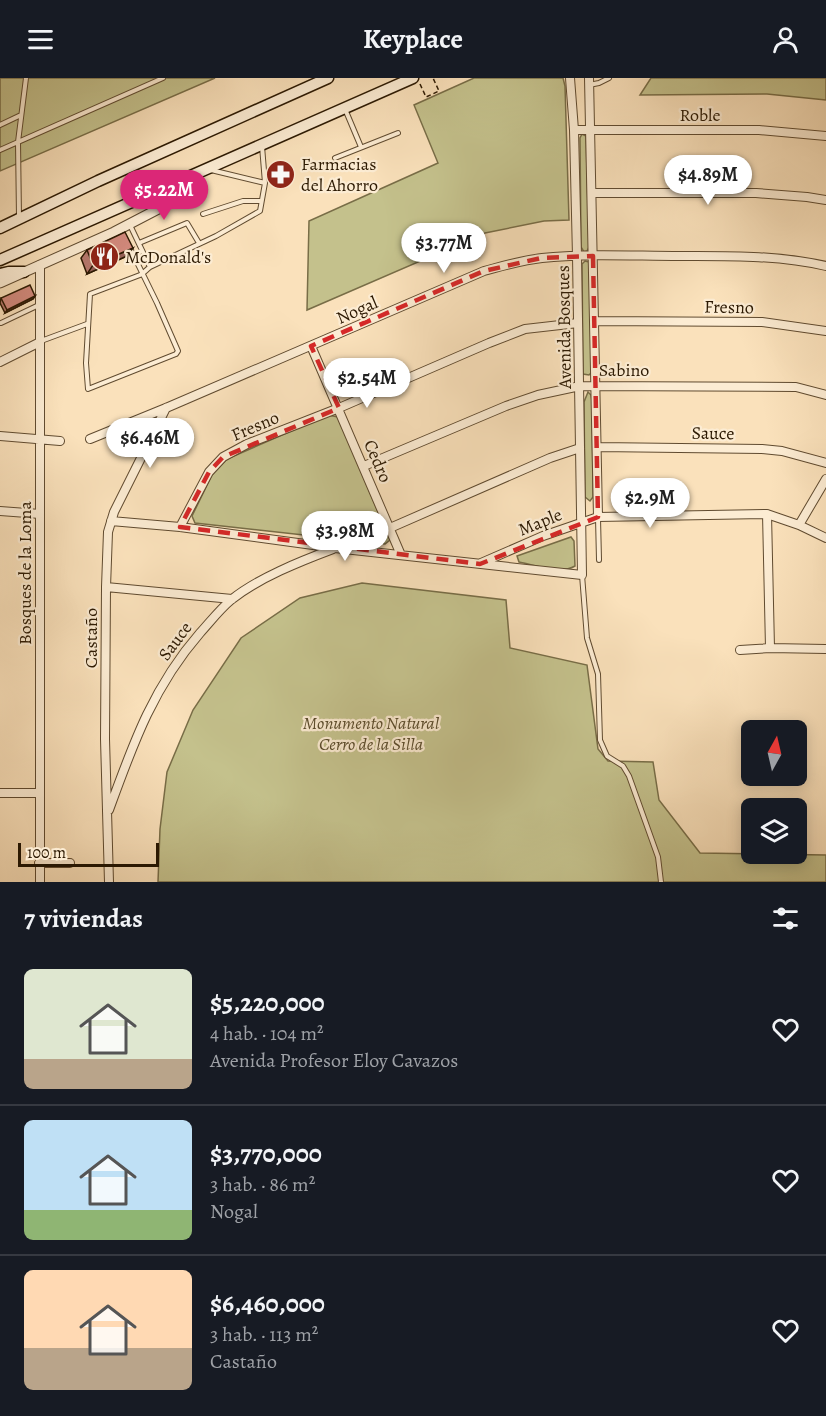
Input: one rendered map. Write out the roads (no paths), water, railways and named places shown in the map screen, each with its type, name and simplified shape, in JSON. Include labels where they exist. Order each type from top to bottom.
[{"type":"main road","points":[[0,228],[328,78]]},
{"type":"main road","points":[[0,260],[415,78]]},
{"type":"main road","points":[[0,274],[24,272]]},
{"type":"street","name":"Avenida Bosques","points":[[570,78],[574,130],[582,575]]},
{"type":"street","name":"Avenida Bosques","points":[[589,82],[598,517]]},
{"type":"street","name":"Roble","points":[[574,130],[759,130],[826,136]]},
{"type":"street","points":[[0,283],[116,233],[164,206],[177,194],[186,179]]},
{"type":"street","points":[[592,193],[756,193],[826,200]]},
{"type":"street","name":"Nogal","points":[[90,439],[484,271],[541,258],[577,256],[757,256],[826,266]]},
{"type":"street","name":"Bosques de la Loma","points":[[40,265],[40,882]]},
{"type":"street","name":"Fresno","points":[[595,321],[762,322],[826,331]]},
{"type":"street","name":"Fresno","points":[[180,527],[209,472],[223,457],[248,444],[525,329],[578,324]]},
{"type":"street","points":[[0,362],[40,342]]},
{"type":"street","name":"Cedro","points":[[311,346],[401,555]]},
{"type":"street","name":"Sabino","points":[[364,466],[506,406],[538,395],[580,386],[596,384],[796,387],[826,394]]},
{"type":"street","name":"Castaño","points":[[109,882],[105,739],[108,539],[111,520],[166,408]]},
{"type":"street","points":[[0,436],[60,441]]},
{"type":"street","name":"Sauce","points":[[598,447],[762,449],[782,451],[826,463]]},
{"type":"street","points":[[390,528],[550,458],[580,448]]},
{"type":"street","points":[[799,525],[826,479]]},
{"type":"street","points":[[0,511],[40,514]]},
{"type":"street","points":[[767,514],[770,648]]},
{"type":"street","name":"Maple","points":[[480,564],[598,517],[767,514],[799,525],[826,538]]},
{"type":"street","points":[[111,520],[335,548],[582,575]]},
{"type":"street","name":"Sauce","points":[[107,814],[149,708],[166,678],[191,644],[232,599],[299,562],[335,548]]},
{"type":"street","points":[[106,587],[232,599]]},
{"type":"street","points":[[740,650],[826,649]]},
{"type":"street","points":[[0,793],[40,792]]},
{"type":"street","points":[[39,863],[70,863]]},
{"type":"lane","points":[[19,219],[18,142],[26,78]]},
{"type":"lane","points":[[0,150],[163,78]]},
{"type":"lane","points":[[589,82],[600,83],[609,78]]},
{"type":"lane","points":[[344,109],[362,147]]},
{"type":"lane","points":[[0,125],[22,115]]},
{"type":"lane","points":[[335,158],[398,133]]},
{"type":"lane","points":[[125,240],[143,273],[178,348],[176,354],[88,389],[86,363],[90,294],[143,273],[150,267],[260,211],[265,183],[262,145]]},
{"type":"lane","points":[[208,170],[265,183]]},
{"type":"lane","points":[[202,214],[243,201],[261,201]]},
{"type":"lane","points":[[139,243],[186,223],[189,224],[199,243]]},
{"type":"lane","points":[[129,224],[150,267]]},
{"type":"lane","points":[[0,323],[41,304]]},
{"type":"lane","points":[[40,342],[87,324]]},
{"type":"lane","points":[[598,517],[598,560]]},
{"type":"lane","points":[[582,575],[586,638],[598,674],[600,740],[607,756],[622,766],[635,789],[658,857],[661,882]]},
{"type":"place","name":"Farmacias del Ahorro","points":[[280,174]]},
{"type":"place","name":"McDonald's","points":[[104,257]]},
{"type":"park label","name":"Monumento Natural Cerro de la Silla","points":[[371,733]]}]
